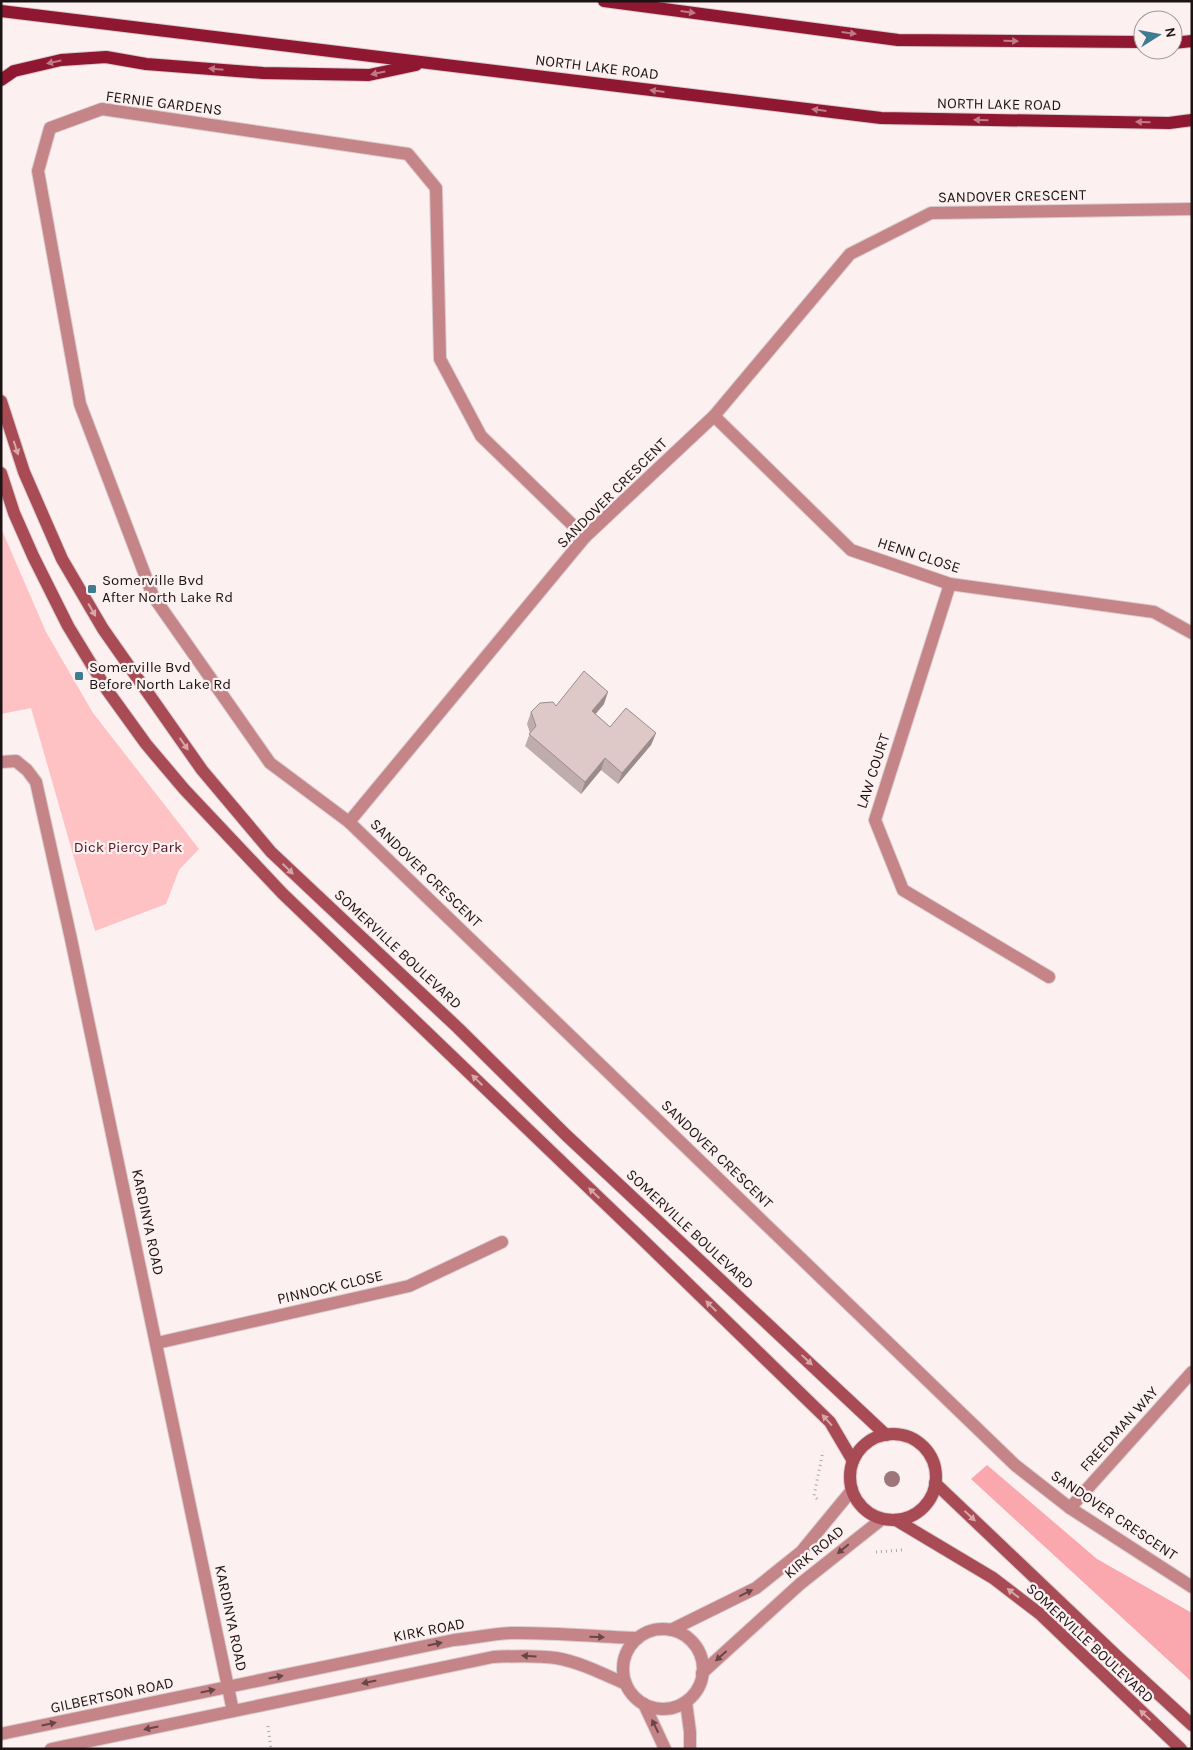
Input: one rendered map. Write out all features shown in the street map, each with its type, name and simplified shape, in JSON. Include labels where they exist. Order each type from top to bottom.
[{"type":"main road","points":[[604,1],[898,40],[1133,42]]},
{"type":"main road","name":"NORTH LAKE ROAD","points":[[1,11],[881,118],[1170,122],[1192,120]]},
{"type":"main road","points":[[1,80],[14,71],[61,60],[106,57],[146,64],[263,73],[369,75],[426,63]]},
{"type":"main road","name":"SOMERVILLE BOULEVARD","points":[[1,401],[24,472],[62,559],[103,629],[202,770],[271,852],[458,1028],[566,1135],[886,1435]]},
{"type":"main road","points":[[1,473],[14,512],[33,556],[68,626],[107,690],[146,744],[184,788],[282,893],[830,1422],[853,1461]]},
{"type":"main road","points":[[899,1434],[912,1439],[922,1446],[933,1463],[935,1483],[931,1497],[922,1508],[910,1516],[896,1520],[882,1519],[868,1513],[858,1502],[852,1490],[850,1475],[853,1461],[860,1448],[872,1439],[899,1434]]},
{"type":"main road","name":"SOMERVILLE BOULEVARD","points":[[935,1483],[1192,1725]]},
{"type":"main road","name":"SOMERVILLE BOULEVARD","points":[[896,1520],[993,1578],[1040,1614],[1181,1749]]},
{"type":"street","name":"FERNIE GARDENS","points":[[349,822],[270,762],[153,596],[80,404],[38,171],[50,128],[102,109],[408,154],[436,188],[440,359],[480,436],[585,537]]},
{"type":"street","name":"SANDOVER CRESCENT","points":[[1192,209],[931,213],[850,254],[714,416],[585,537],[349,822],[1015,1465],[1070,1508],[1192,1587]]},
{"type":"street","name":"HENN CLOSE","points":[[714,416],[851,550],[950,584],[1154,612],[1192,633]]},
{"type":"street","name":"LAW COURT","points":[[950,584],[875,820],[903,890],[1049,977]]},
{"type":"street","name":"KARDINYA ROAD","points":[[2,762],[16,761],[27,770],[36,782],[72,939],[233,1711]]},
{"type":"street","name":"PINNOCK CLOSE","points":[[157,1343],[409,1286],[502,1242]]},
{"type":"street","name":"FREEDMAN WAY","points":[[1070,1508],[1192,1372]]},
{"type":"street","name":"KIRK ROAD","points":[[671,1630],[756,1588],[801,1552],[852,1490]]},
{"type":"street","name":"KIRK ROAD","points":[[702,1673],[800,1584],[882,1519]]},
{"type":"street","points":[[671,1630],[682,1634],[698,1650],[702,1661],[700,1684],[686,1702],[676,1707],[665,1709],[654,1708],[637,1699],[626,1684],[623,1672],[624,1659],[630,1647],[638,1638],[648,1632],[671,1630]]},
{"type":"street","name":"KIRK ROAD","points":[[228,1687],[454,1640],[508,1633],[638,1638]]},
{"type":"street","points":[[51,1749],[493,1657],[557,1658],[589,1667],[626,1684]]},
{"type":"street","name":"GILBERTSON ROAD","points":[[1,1734],[228,1687]]},
{"type":"street","points":[[686,1702],[690,1749]]},
{"type":"street","points":[[644,1704],[665,1749]]},
{"type":"path","points":[[267,1723],[271,1749]]},
{"type":"green space","name":"Dick Piercy Park","points":[[1,528],[46,632],[93,713],[199,849],[179,870],[166,904],[95,931],[31,708],[1,714]]},
{"type":"shaded area","points":[[987,1465],[1097,1559],[1192,1613],[1192,1682],[971,1479]]},
{"type":"building","points":[[584,671],[608,692],[592,711],[610,727],[626,708],[656,733],[622,773],[605,758],[585,782],[529,734],[536,726],[531,712],[540,703],[553,702],[556,706]]},
{"type":"place","name":"Somerville Bvd After North Lake Rd","points":[[92,589]]},
{"type":"place","name":"Somerville Bvd Before North Lake Rd","points":[[79,676]]}]
